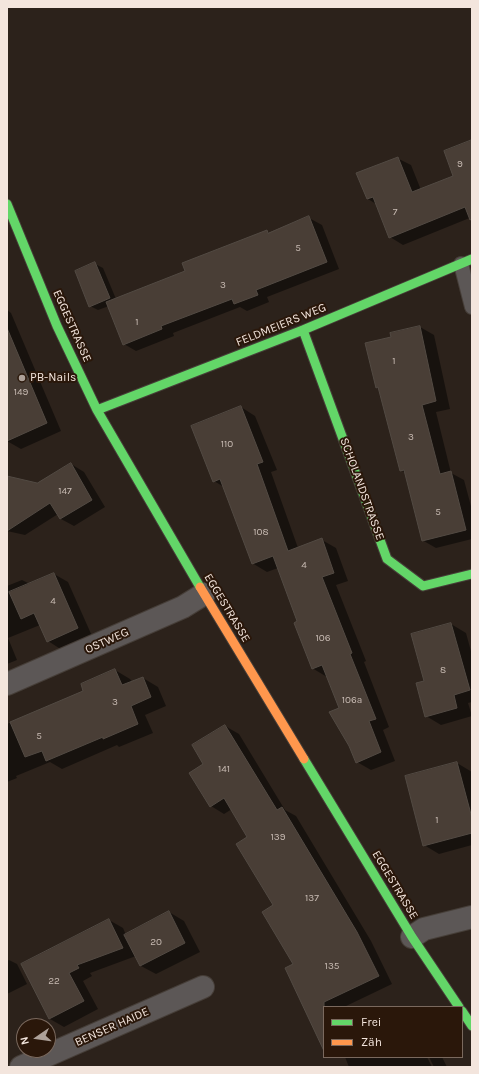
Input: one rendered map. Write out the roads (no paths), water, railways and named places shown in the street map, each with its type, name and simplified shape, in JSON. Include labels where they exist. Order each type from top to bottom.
[{"type":"main road","name":"EGGESTRASSE","points":[[7,204],[57,326],[96,410],[204,594],[412,937],[458,1006]]},
{"type":"main road","name":"FELDMEIERS WEG","points":[[96,410],[303,330],[467,262]]},
{"type":"main road","name":"SCHOLANDSTRASSE","points":[[303,330],[387,559],[423,586],[472,574]]},
{"type":"main road","points":[[463,1012],[472,1026]]},
{"type":"street","name":"OSTWEG","points":[[7,684],[183,607],[204,594]]},
{"type":"street","points":[[412,937],[424,929],[472,917]]},
{"type":"street","name":"BENSER HAIDE","points":[[21,1067],[203,987]]},
{"type":"lane","points":[[467,262],[472,307]]},
{"type":"place","name":"PB-Nails","points":[[22,378]]}]
